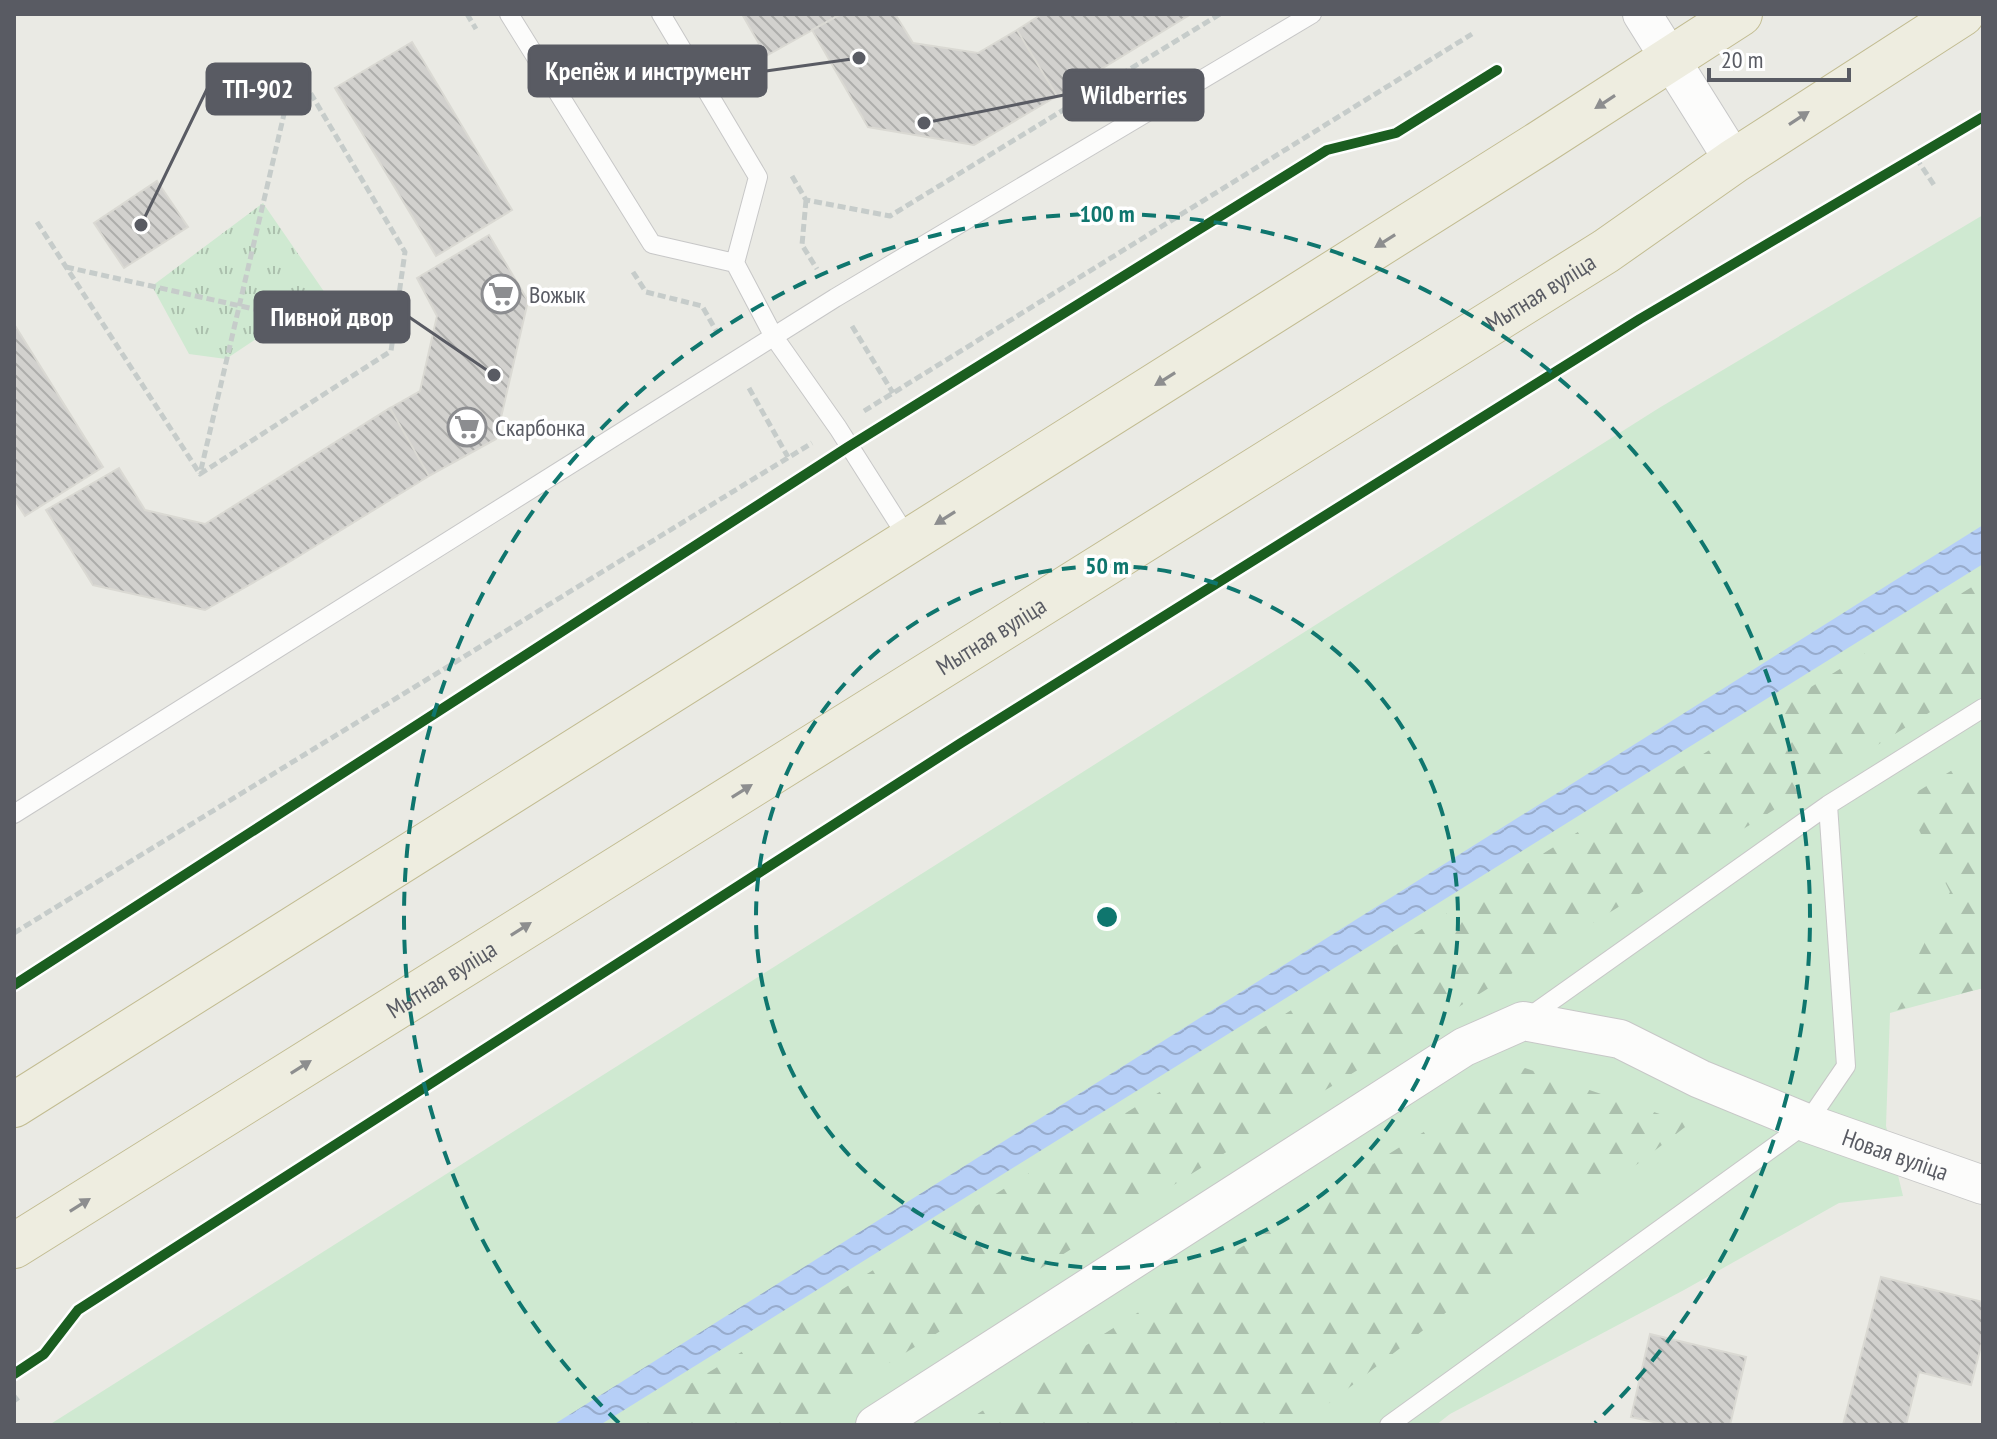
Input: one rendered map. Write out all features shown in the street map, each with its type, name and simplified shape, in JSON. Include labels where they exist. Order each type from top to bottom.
[{"type":"highway","points":[[14,1105],[1740,14]]},
{"type":"highway","name":"Мытная вуліца","points":[[14,1246],[1592,260],[1734,161],[1962,14]]},
{"type":"street","points":[[1642,14],[1734,161]]},
{"type":"street","points":[[875,1425],[1464,1047],[1523,1021]]},
{"type":"street","name":"Новая вуліца","points":[[1523,1021],[1620,1039],[1700,1079],[1807,1123],[1983,1185]]},
{"type":"lane","points":[[509,14],[652,244],[735,263]]},
{"type":"lane","points":[[661,14],[758,177],[735,263],[774,337],[838,428],[909,540]]},
{"type":"lane","points":[[14,814],[774,337],[1312,14]]},
{"type":"lane","points":[[1523,1021],[1828,805],[1983,708]]},
{"type":"lane","points":[[1389,1425],[1807,1123],[1846,1066],[1828,805]]},
{"type":"path","points":[[790,173],[806,200],[890,216],[1220,14]]},
{"type":"path","points":[[14,933],[838,428],[1472,34]]},
{"type":"path","points":[[295,67],[405,252],[391,351],[200,474],[239,305],[295,67]]},
{"type":"path","points":[[1902,166],[1930,150]]},
{"type":"path","points":[[1916,158],[1934,185]]},
{"type":"path","points":[[37,222],[200,474]]},
{"type":"path","points":[[66,267],[393,340]]},
{"type":"green space","points":[[263,203],[325,293],[226,359],[189,354],[152,286]]},
{"type":"green space","points":[[1983,215],[1983,988],[1890,1013],[1886,1126],[1903,1196],[1839,1203],[1684,1290],[1450,1414],[1436,1425],[49,1425],[1659,408]]},
{"type":"green space","points":[[1983,580],[1983,679],[790,1425],[624,1425]]},
{"type":"green space","points":[[1983,751],[1983,988],[1890,1012],[1950,892],[1904,800]]},
{"type":"green space","points":[[1525,1068],[1689,1124],[1301,1425],[960,1425]]},
{"type":"water","points":[[1983,525],[1983,564],[600,1425],[553,1425]]},
{"type":"building","points":[[742,14],[841,14],[766,56]]},
{"type":"building","points":[[841,14],[895,14],[913,43],[978,53],[1017,30],[1057,96],[974,145],[868,127],[812,30]]},
{"type":"building","points":[[1042,14],[1191,14],[1057,96],[1017,30]]},
{"type":"building","points":[[412,42],[512,210],[436,256],[335,88]]},
{"type":"building","points":[[157,181],[188,227],[124,268],[94,223]]},
{"type":"building","points":[[489,235],[528,301],[496,439],[429,476],[390,408],[420,391],[437,316],[417,278]]},
{"type":"building","points":[[14,324],[103,467],[25,516],[14,499]]},
{"type":"building","points":[[390,408],[429,476],[205,610],[93,585],[46,510],[119,468],[145,510],[205,524]]},
{"type":"building","points":[[1881,1277],[1983,1302],[1983,1338],[1971,1385],[1919,1372],[1906,1425],[1843,1425]]},
{"type":"building","points":[[1650,1334],[1746,1357],[1730,1425],[1667,1425],[1631,1417]]},
{"type":"cycle path","points":[[14,985],[848,447],[1327,150],[1396,133],[1497,70]]},
{"type":"cycle path","points":[[14,1374],[44,1354],[78,1310],[961,743],[1640,319],[1983,117]]},
{"type":"place","name":"Крепёж и инструмент","points":[[859,58]]},
{"type":"place","name":"Wildberries","points":[[924,123]]},
{"type":"place","name":"ТП-902","points":[[141,225]]},
{"type":"place","name":"Вожык","points":[[501,294]]},
{"type":"place","name":"Пивной двор","points":[[494,375]]},
{"type":"place","name":"Скарбонка","points":[[467,427]]}]
